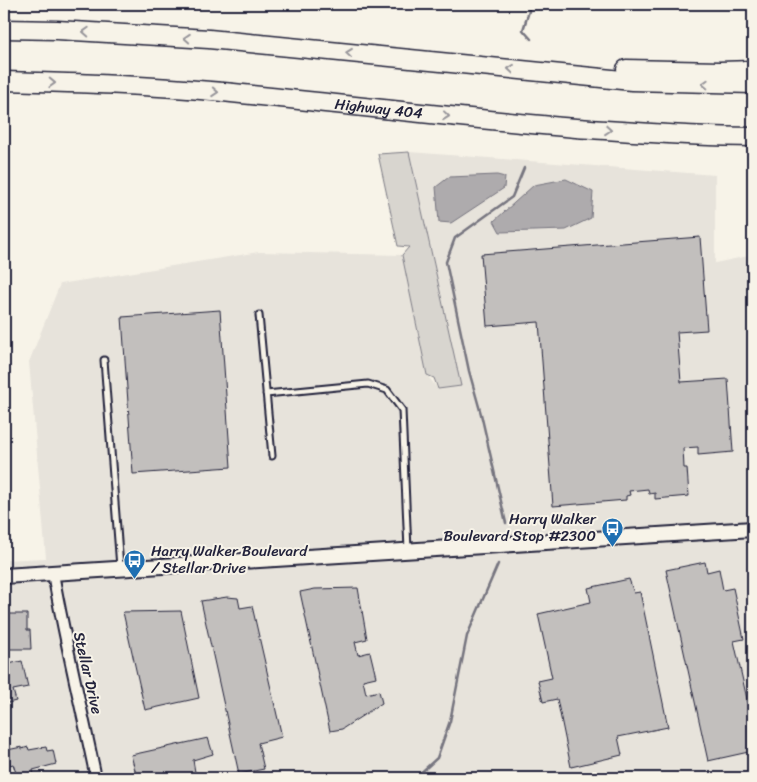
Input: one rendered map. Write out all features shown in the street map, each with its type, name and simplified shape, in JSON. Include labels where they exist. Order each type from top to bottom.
[{"type":"highway","points":[[4,29],[57,30],[199,39],[632,81],[753,84]]},
{"type":"highway","points":[[560,73],[599,68],[753,70]]},
{"type":"highway","name":"Highway 404","points":[[4,81],[100,84],[220,92],[510,122],[644,133],[753,137]]},
{"type":"street","points":[[4,576],[753,528]]},
{"type":"street","name":"Stellar Drive","points":[[53,573],[61,622],[96,778]]},
{"type":"lane","points":[[260,315],[272,456]]},
{"type":"lane","points":[[104,360],[120,569]]},
{"type":"lane","points":[[266,394],[368,384],[388,390],[402,410],[408,550]]},
{"type":"shaded area","points":[[409,152],[715,175],[715,263],[753,255],[753,778],[4,778],[4,560],[46,558],[29,362],[60,284],[259,252],[402,255],[427,375],[438,389],[460,386]]},
{"type":"shaded area","points":[[409,152],[461,386],[438,389],[434,378],[427,375],[402,255],[409,247],[398,246],[378,154]]},
{"type":"shaded area","points":[[497,175],[505,177],[504,188],[451,223],[439,222],[436,187],[449,177]]},
{"type":"shaded area","points":[[566,179],[593,192],[591,218],[566,230],[500,232],[494,221],[534,185]]},
{"type":"building","points":[[700,237],[707,330],[677,332],[681,382],[728,379],[733,452],[698,455],[698,447],[683,448],[689,496],[655,499],[655,493],[649,494],[648,489],[629,491],[630,495],[626,496],[626,500],[553,506],[539,322],[487,326],[481,254]]},
{"type":"building","points":[[220,310],[231,467],[133,474],[122,317]]},
{"type":"building","points":[[705,562],[707,572],[719,569],[723,590],[733,588],[744,639],[734,641],[753,726],[753,751],[708,761],[666,570]]},
{"type":"building","points":[[629,579],[634,593],[640,592],[668,727],[618,737],[622,755],[571,767],[557,699],[543,702],[538,681],[552,678],[538,614],[591,602],[588,588]]},
{"type":"building","points":[[358,588],[367,639],[355,642],[358,655],[370,652],[376,677],[363,680],[366,694],[379,691],[382,703],[342,729],[330,731],[300,592],[315,589]]},
{"type":"building","points":[[227,597],[238,598],[240,608],[252,606],[282,737],[258,743],[264,769],[239,774],[201,601]]},
{"type":"building","points":[[181,611],[199,698],[145,710],[123,612]]},
{"type":"building","points":[[4,614],[27,614],[27,630],[30,630],[31,649],[6,649]]},
{"type":"building","points":[[22,661],[28,687],[13,690],[16,701],[4,704],[4,665]]},
{"type":"building","points":[[208,738],[213,754],[193,760],[196,778],[137,778],[131,755]]},
{"type":"building","points":[[22,747],[22,749],[28,747],[29,750],[46,747],[47,751],[53,750],[56,764],[33,770],[35,778],[19,778],[13,764],[10,765],[7,750]]},
{"type":"waterway","points":[[529,4],[529,11],[523,30],[531,39]]},
{"type":"waterway","points":[[506,523],[469,371],[446,262],[455,238],[512,197],[524,168]]},
{"type":"waterway","points":[[415,778],[437,758],[450,721],[467,636],[498,564]]},
{"type":"place","name":"Harry Walker Boulevard Stop #2300","points":[[612,547]]},
{"type":"place","name":"Harry Walker Boulevard / Stellar Drive","points":[[135,579]]}]
